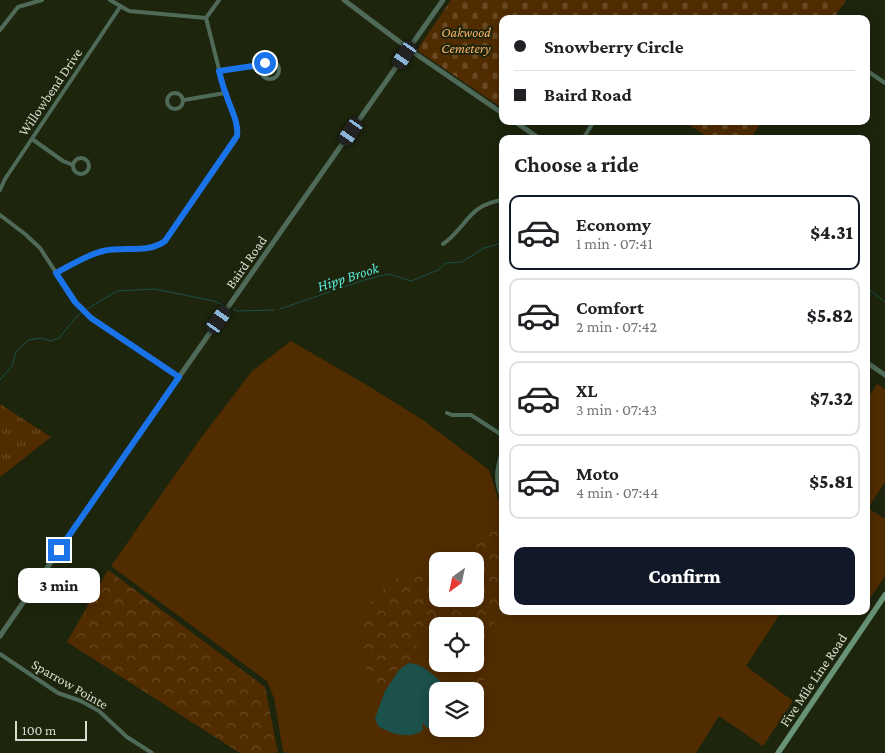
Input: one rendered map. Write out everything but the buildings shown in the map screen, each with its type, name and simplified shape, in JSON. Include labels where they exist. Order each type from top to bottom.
[{"type":"main road","name":"Five Mile Line Road","points":[[778,753],[885,595]]},
{"type":"street","points":[[0,30],[18,7],[42,0]]},
{"type":"street","points":[[110,0],[120,7],[137,12],[206,18]]},
{"type":"street","points":[[56,273],[102,251],[124,248],[150,248],[165,241],[237,136],[236,121],[225,93],[206,18],[219,0]]},
{"type":"street","points":[[344,0],[499,111]]},
{"type":"street","name":"Baird Road","points":[[0,636],[443,0]]},
{"type":"street","name":"Willowbend Drive","points":[[0,190],[5,179],[120,7]]},
{"type":"street","points":[[273,62],[277,66],[278,74],[274,78],[265,78],[262,68],[265,63],[273,62]]},
{"type":"street","points":[[219,71],[253,66],[262,68]]},
{"type":"street","points":[[870,73],[885,83]]},
{"type":"street","points":[[176,93],[181,95],[184,100],[183,105],[176,109],[171,108],[167,101],[171,94],[176,93]]},
{"type":"street","points":[[184,100],[225,93]]},
{"type":"street","points":[[520,125],[534,135]]},
{"type":"street","points":[[32,139],[73,166],[75,171],[82,174],[89,167],[87,160],[82,158],[75,161],[73,166]]},
{"type":"street","points":[[444,244],[453,237],[474,212],[487,204],[499,201]]},
{"type":"street","points":[[0,215],[33,241],[75,302],[91,318],[179,377]]},
{"type":"street","points":[[870,365],[885,375]]},
{"type":"street","points":[[447,413],[471,415],[499,433]]},
{"type":"street","points":[[499,463],[496,479],[499,488]]},
{"type":"street","name":"Sparrow Pointe","points":[[0,654],[58,693],[81,701],[99,711],[127,737],[152,753]]},
{"type":"green space","name":"Oakwood Cemetery","points":[[451,0],[846,0],[836,15],[499,15],[499,106],[417,50]]},
{"type":"green space","points":[[689,125],[759,125],[753,135],[705,135]]},
{"type":"green space","points":[[291,341],[423,420],[489,470],[499,502],[499,615],[779,615],[746,666],[793,701],[763,746],[719,716],[696,753],[286,753],[283,751],[274,698],[267,681],[111,566],[198,442],[252,371]]},
{"type":"green space","points":[[877,384],[885,389],[885,482],[870,505],[870,395]]},
{"type":"green space","points":[[0,404],[51,437],[0,477]]},
{"type":"green space","points":[[870,509],[885,519],[885,576],[870,598]]},
{"type":"green space","points":[[488,527],[499,527],[499,615],[485,636],[487,677],[480,682],[472,682],[458,672],[484,672],[484,617],[429,617],[429,632],[416,644],[418,652],[416,659],[397,670],[380,701],[367,672],[361,650],[360,629],[362,619],[366,609],[384,588],[407,572],[429,569],[429,608],[484,608],[484,552],[460,552]]},
{"type":"green space","points":[[108,570],[265,687],[278,753],[240,753],[67,642]]},
{"type":"water","points":[[408,663],[415,664],[427,670],[441,682],[429,682],[429,728],[423,723],[423,730],[413,735],[401,735],[388,731],[378,726],[375,718],[385,691],[399,670]]},
{"type":"waterway","name":"Hipp Brook","points":[[280,309],[364,280],[389,274],[411,281],[438,270],[446,263],[462,262],[484,248],[499,244]]},
{"type":"waterway","name":"Hipp Brook","points":[[87,309],[117,291],[155,289],[214,301],[223,305]]},
{"type":"waterway","name":"Hipp Brook","points":[[870,290],[885,302]]},
{"type":"waterway","name":"Hipp Brook","points":[[233,309],[237,311],[274,310]]},
{"type":"waterway","name":"Hipp Brook","points":[[0,380],[12,366],[16,352],[28,340],[41,338],[51,341],[59,338],[81,313]]},
{"type":"route","points":[[59,550],[179,377],[91,318],[75,302],[56,273],[102,251],[124,248],[150,248],[161,244],[169,237],[237,136],[236,121],[219,71],[253,66],[262,68],[265,63]]}]
